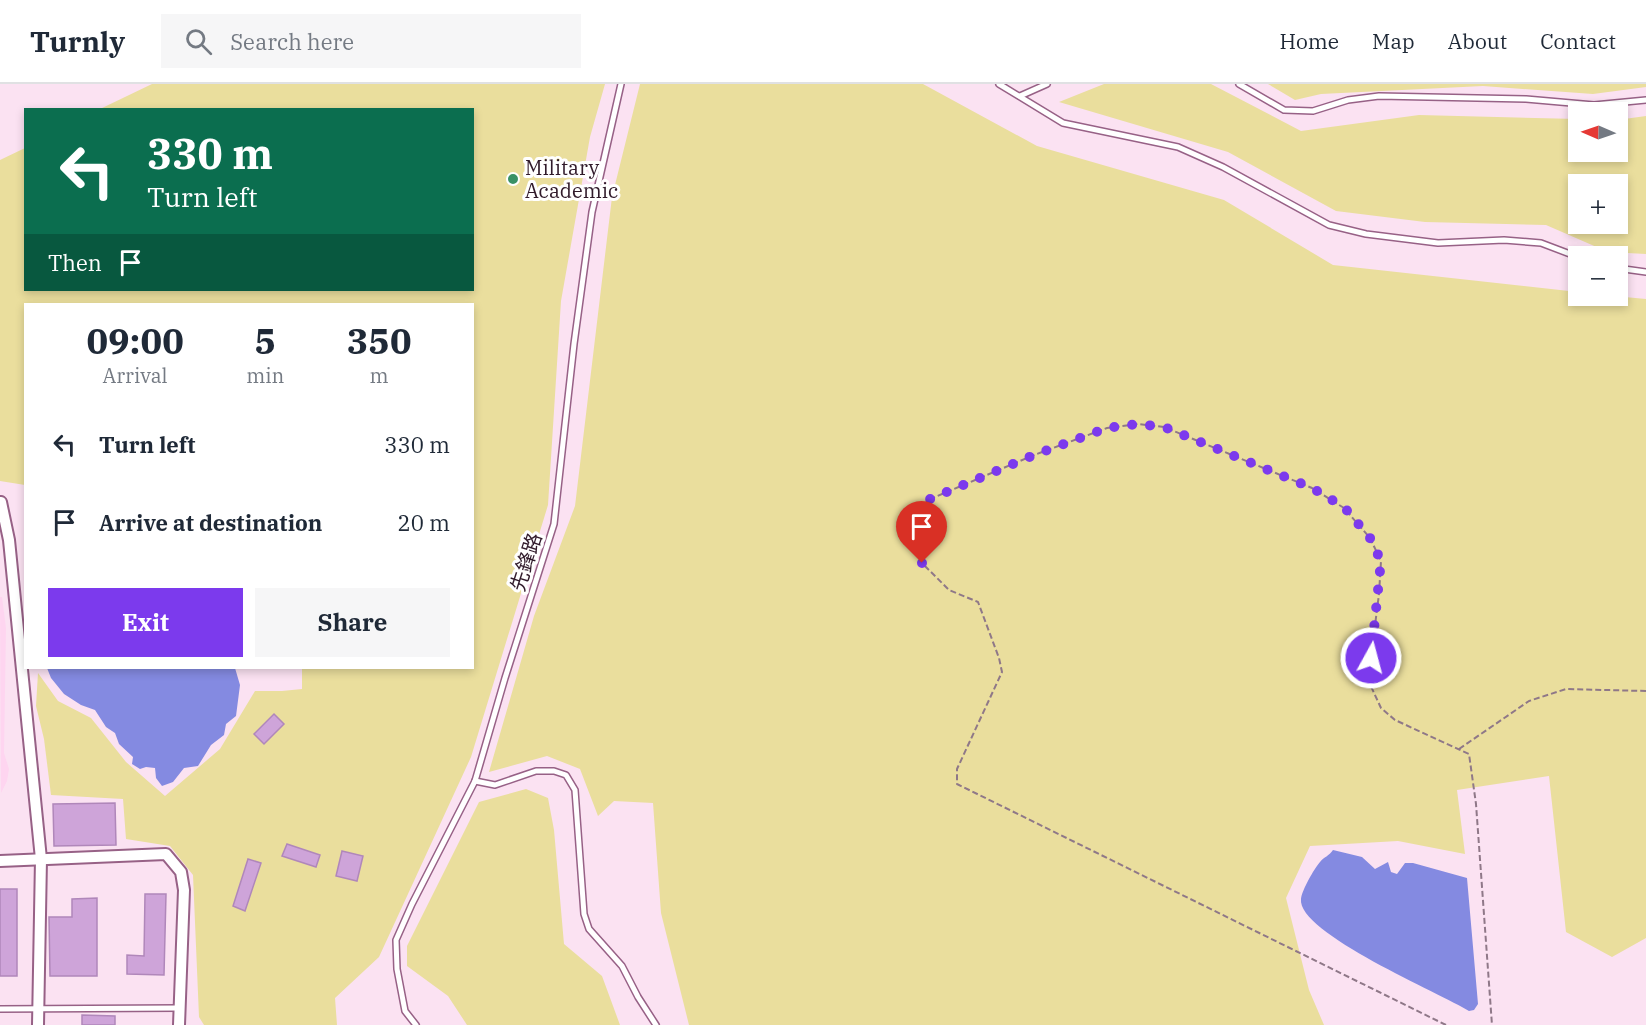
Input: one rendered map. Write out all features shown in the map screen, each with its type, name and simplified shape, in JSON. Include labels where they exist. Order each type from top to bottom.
[{"type":"street","points":[[0,502],[9,540],[41,859],[38,1025]]},
{"type":"street","points":[[0,861],[166,854],[181,872],[184,890],[179,1025]]},
{"type":"lane","name":"先鋒路","points":[[416,1025],[405,1011],[396,940],[412,904],[476,781],[505,678],[554,524],[574,344],[592,212],[621,84]]},
{"type":"lane","points":[[999,84],[1063,123],[1178,147],[1223,167],[1329,225],[1366,234],[1438,243],[1504,240],[1541,243],[1568,253]]},
{"type":"lane","points":[[1020,96],[1047,84]]},
{"type":"lane","points":[[1239,84],[1284,110],[1313,111],[1347,100],[1379,96],[1526,99],[1594,105],[1646,100]]},
{"type":"lane","points":[[1628,270],[1646,272]]},
{"type":"lane","points":[[476,781],[495,785],[537,771],[555,771],[566,775],[575,790],[584,914],[589,929],[622,966],[656,1025]]},
{"type":"lane","points":[[0,1009],[179,1008]]},
{"type":"path","points":[[1446,1025],[957,784],[957,769],[1002,672],[978,602],[949,590],[922,563],[911,526],[928,500],[1034,455],[1107,428],[1138,424],[1164,427],[1174,431],[1312,488],[1344,507],[1370,538],[1381,561],[1368,680],[1381,708],[1395,720],[1469,754],[1476,804],[1492,1025]]},
{"type":"path","points":[[1459,749],[1529,701],[1566,689],[1646,691]]},
{"type":"shaded area","points":[[152,84],[605,84],[590,137],[561,301],[548,505],[471,757],[379,957],[335,998],[337,1025],[204,1025],[199,1017],[193,875],[170,846],[126,839],[123,799],[51,795],[44,739],[36,706],[38,673],[58,701],[91,718],[126,762],[165,796],[220,749],[255,691],[302,689],[302,669],[474,669],[474,303],[24,303],[24,485],[0,481],[0,160],[24,148],[24,291],[474,291],[474,108],[102,108]]},
{"type":"shaded area","points":[[640,84],[923,84],[1037,146],[1224,200],[1333,265],[1568,291],[1568,306],[1628,306],[1628,297],[1646,299],[1646,938],[1612,957],[1566,932],[1549,776],[1457,790],[1465,854],[1398,841],[1310,846],[1286,898],[1309,990],[1324,1025],[689,1025],[661,913],[653,803],[614,801],[598,816],[580,769],[547,756],[489,772],[534,616],[575,506],[612,197]]},
{"type":"shaded area","points":[[1104,84],[1211,84],[1301,131],[1419,115],[1568,119],[1568,162],[1628,162],[1628,118],[1646,116],[1646,254],[1628,253],[1628,246],[1594,246],[1546,225],[1425,222],[1336,211],[1228,152],[1059,102]]},
{"type":"shaded area","points":[[1268,84],[1646,84],[1646,87],[1593,94],[1483,86],[1321,94],[1295,100]]},
{"type":"shaded area","points":[[0,597],[2,597],[6,628],[4,753],[9,769],[7,781],[1,793]]},
{"type":"shaded area","points":[[526,789],[548,798],[554,830],[564,944],[602,976],[620,1025],[467,1025],[448,996],[407,966],[407,946],[479,802]]},
{"type":"water","points":[[47,669],[235,669],[240,685],[236,716],[226,724],[224,735],[211,745],[198,766],[184,768],[173,782],[162,786],[156,778],[155,768],[140,769],[132,764],[133,757],[119,744],[115,733],[106,727],[95,710],[81,705],[64,694],[51,678]]},
{"type":"water","points":[[1333,850],[1362,857],[1375,869],[1388,862],[1391,872],[1397,874],[1405,863],[1413,863],[1467,878],[1478,1004],[1474,1010],[1469,1011],[1345,945],[1306,913],[1301,899],[1304,890],[1318,865]]},
{"type":"building","points":[[274,714],[284,724],[264,744],[254,734]]},
{"type":"building","points":[[115,803],[116,845],[54,846],[53,804]]},
{"type":"building","points":[[287,844],[320,855],[316,867],[282,856]]},
{"type":"building","points":[[342,851],[363,856],[357,881],[336,876]]},
{"type":"building","points":[[248,859],[261,863],[245,911],[233,906]]},
{"type":"building","points":[[0,889],[17,889],[17,976],[0,976]]},
{"type":"building","points":[[145,894],[166,894],[164,975],[127,974],[127,955],[144,956]]},
{"type":"building","points":[[97,898],[97,976],[50,976],[49,917],[72,917],[72,899]]},
{"type":"building","points":[[82,1015],[115,1016],[115,1025],[82,1025]]},
{"type":"place","name":"Military Academic","points":[[513,179]]},
{"type":"route","points":[[922,563],[911,526],[928,500],[1034,455],[1107,428],[1138,424],[1164,427],[1312,488],[1344,507],[1370,538],[1381,561],[1371,658]]}]
